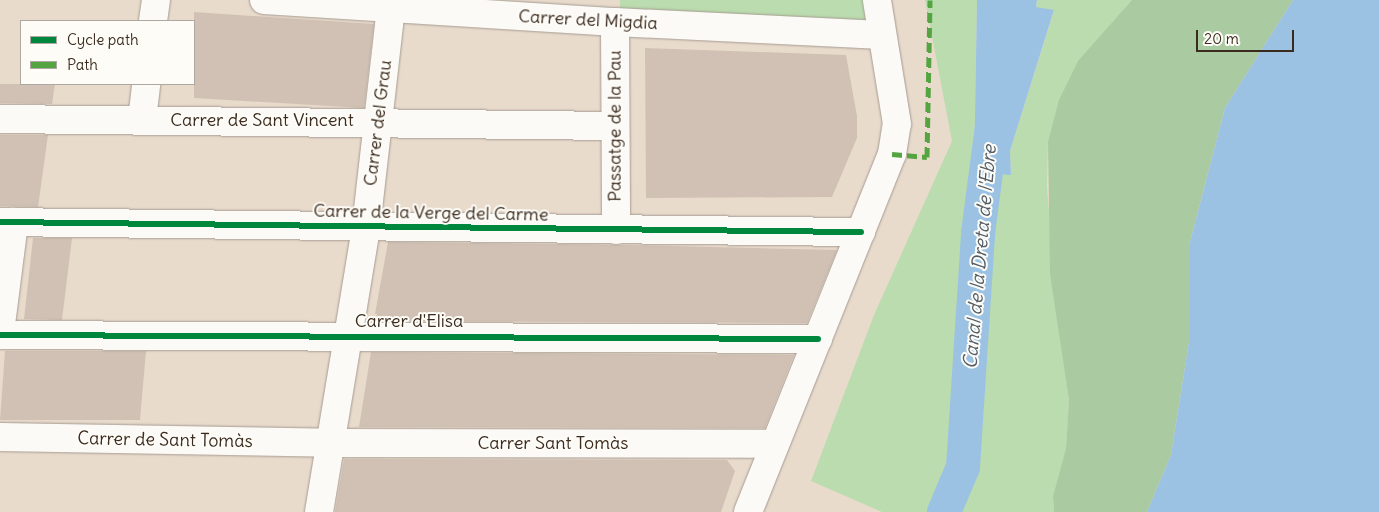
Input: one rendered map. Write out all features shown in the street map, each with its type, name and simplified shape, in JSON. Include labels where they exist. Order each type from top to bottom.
[{"type":"street","points":[[154,20],[156,0]]},
{"type":"street","name":"Carrer del Migdia","points":[[264,0],[391,4],[615,22],[882,35]]},
{"type":"street","points":[[748,512],[892,154],[897,124],[877,0]]},
{"type":"street","name":"Carrer del Grau","points":[[319,512],[366,228],[391,4]]},
{"type":"street","name":"Passatge de la Pau","points":[[615,22],[613,126],[616,230]]},
{"type":"street","points":[[142,119],[146,85]]},
{"type":"street","name":"Carrer de Sant Vincent","points":[[0,119],[377,121],[613,126]]},
{"type":"street","points":[[0,334],[7,222]]},
{"type":"street","name":"Carrer de la Verge del Carme","points":[[7,222],[366,228],[861,232]]},
{"type":"street","name":"Carrer d'Elisa","points":[[0,334],[818,339]]},
{"type":"street","name":"Carrer de Sant Tomàs","points":[[0,437],[330,443]]},
{"type":"street","name":"Carrer Sant Tomàs","points":[[330,443],[776,444]]},
{"type":"green space","points":[[620,0],[863,0],[866,22],[620,8]]},
{"type":"green space","points":[[925,0],[977,0],[974,172],[1011,174],[1010,151],[1054,11],[1036,7],[1037,0],[1132,0],[1109,28],[1048,142],[1047,187],[1057,315],[1069,400],[1066,448],[1053,496],[1054,512],[882,512],[811,481],[874,315],[952,141]]},
{"type":"green space","points":[[1132,0],[1293,0],[1225,108],[1189,246],[1189,342],[1171,455],[1147,512],[1054,512],[1053,496],[1066,448],[1069,400],[1050,274],[1048,142],[1059,100],[1078,61]]},
{"type":"water","points":[[977,0],[1037,0],[1036,7],[1054,10],[1010,151],[1011,175],[974,172]]},
{"type":"water","points":[[1293,0],[1379,0],[1379,512],[1147,512],[1171,455],[1189,342],[1189,246],[1225,108]]},
{"type":"building","points":[[194,12],[374,24],[364,108],[194,98]]},
{"type":"building","points":[[645,48],[846,55],[857,116],[857,138],[832,197],[646,198]]},
{"type":"building","points":[[0,84],[55,85],[52,104],[0,103]]},
{"type":"building","points":[[0,135],[48,135],[38,207],[0,206]]},
{"type":"building","points":[[33,238],[72,238],[62,320],[24,319]]},
{"type":"building","points":[[388,242],[837,250],[807,323],[376,321],[377,314],[375,314]]},
{"type":"building","points":[[5,351],[146,351],[140,420],[0,420]]},
{"type":"building","points":[[371,352],[794,355],[765,428],[359,427]]},
{"type":"building","points":[[344,459],[727,460],[735,471],[721,512],[335,512]]},
{"type":"waterway","name":"Canal de la Dreta de l'Ebre","points":[[944,512],[963,467],[978,233],[992,126]]},
{"type":"marked path","points":[[892,154],[927,157],[930,0]]},
{"type":"cycle path","points":[[0,222],[861,232]]},
{"type":"cycle path","points":[[0,335],[818,339]]}]
